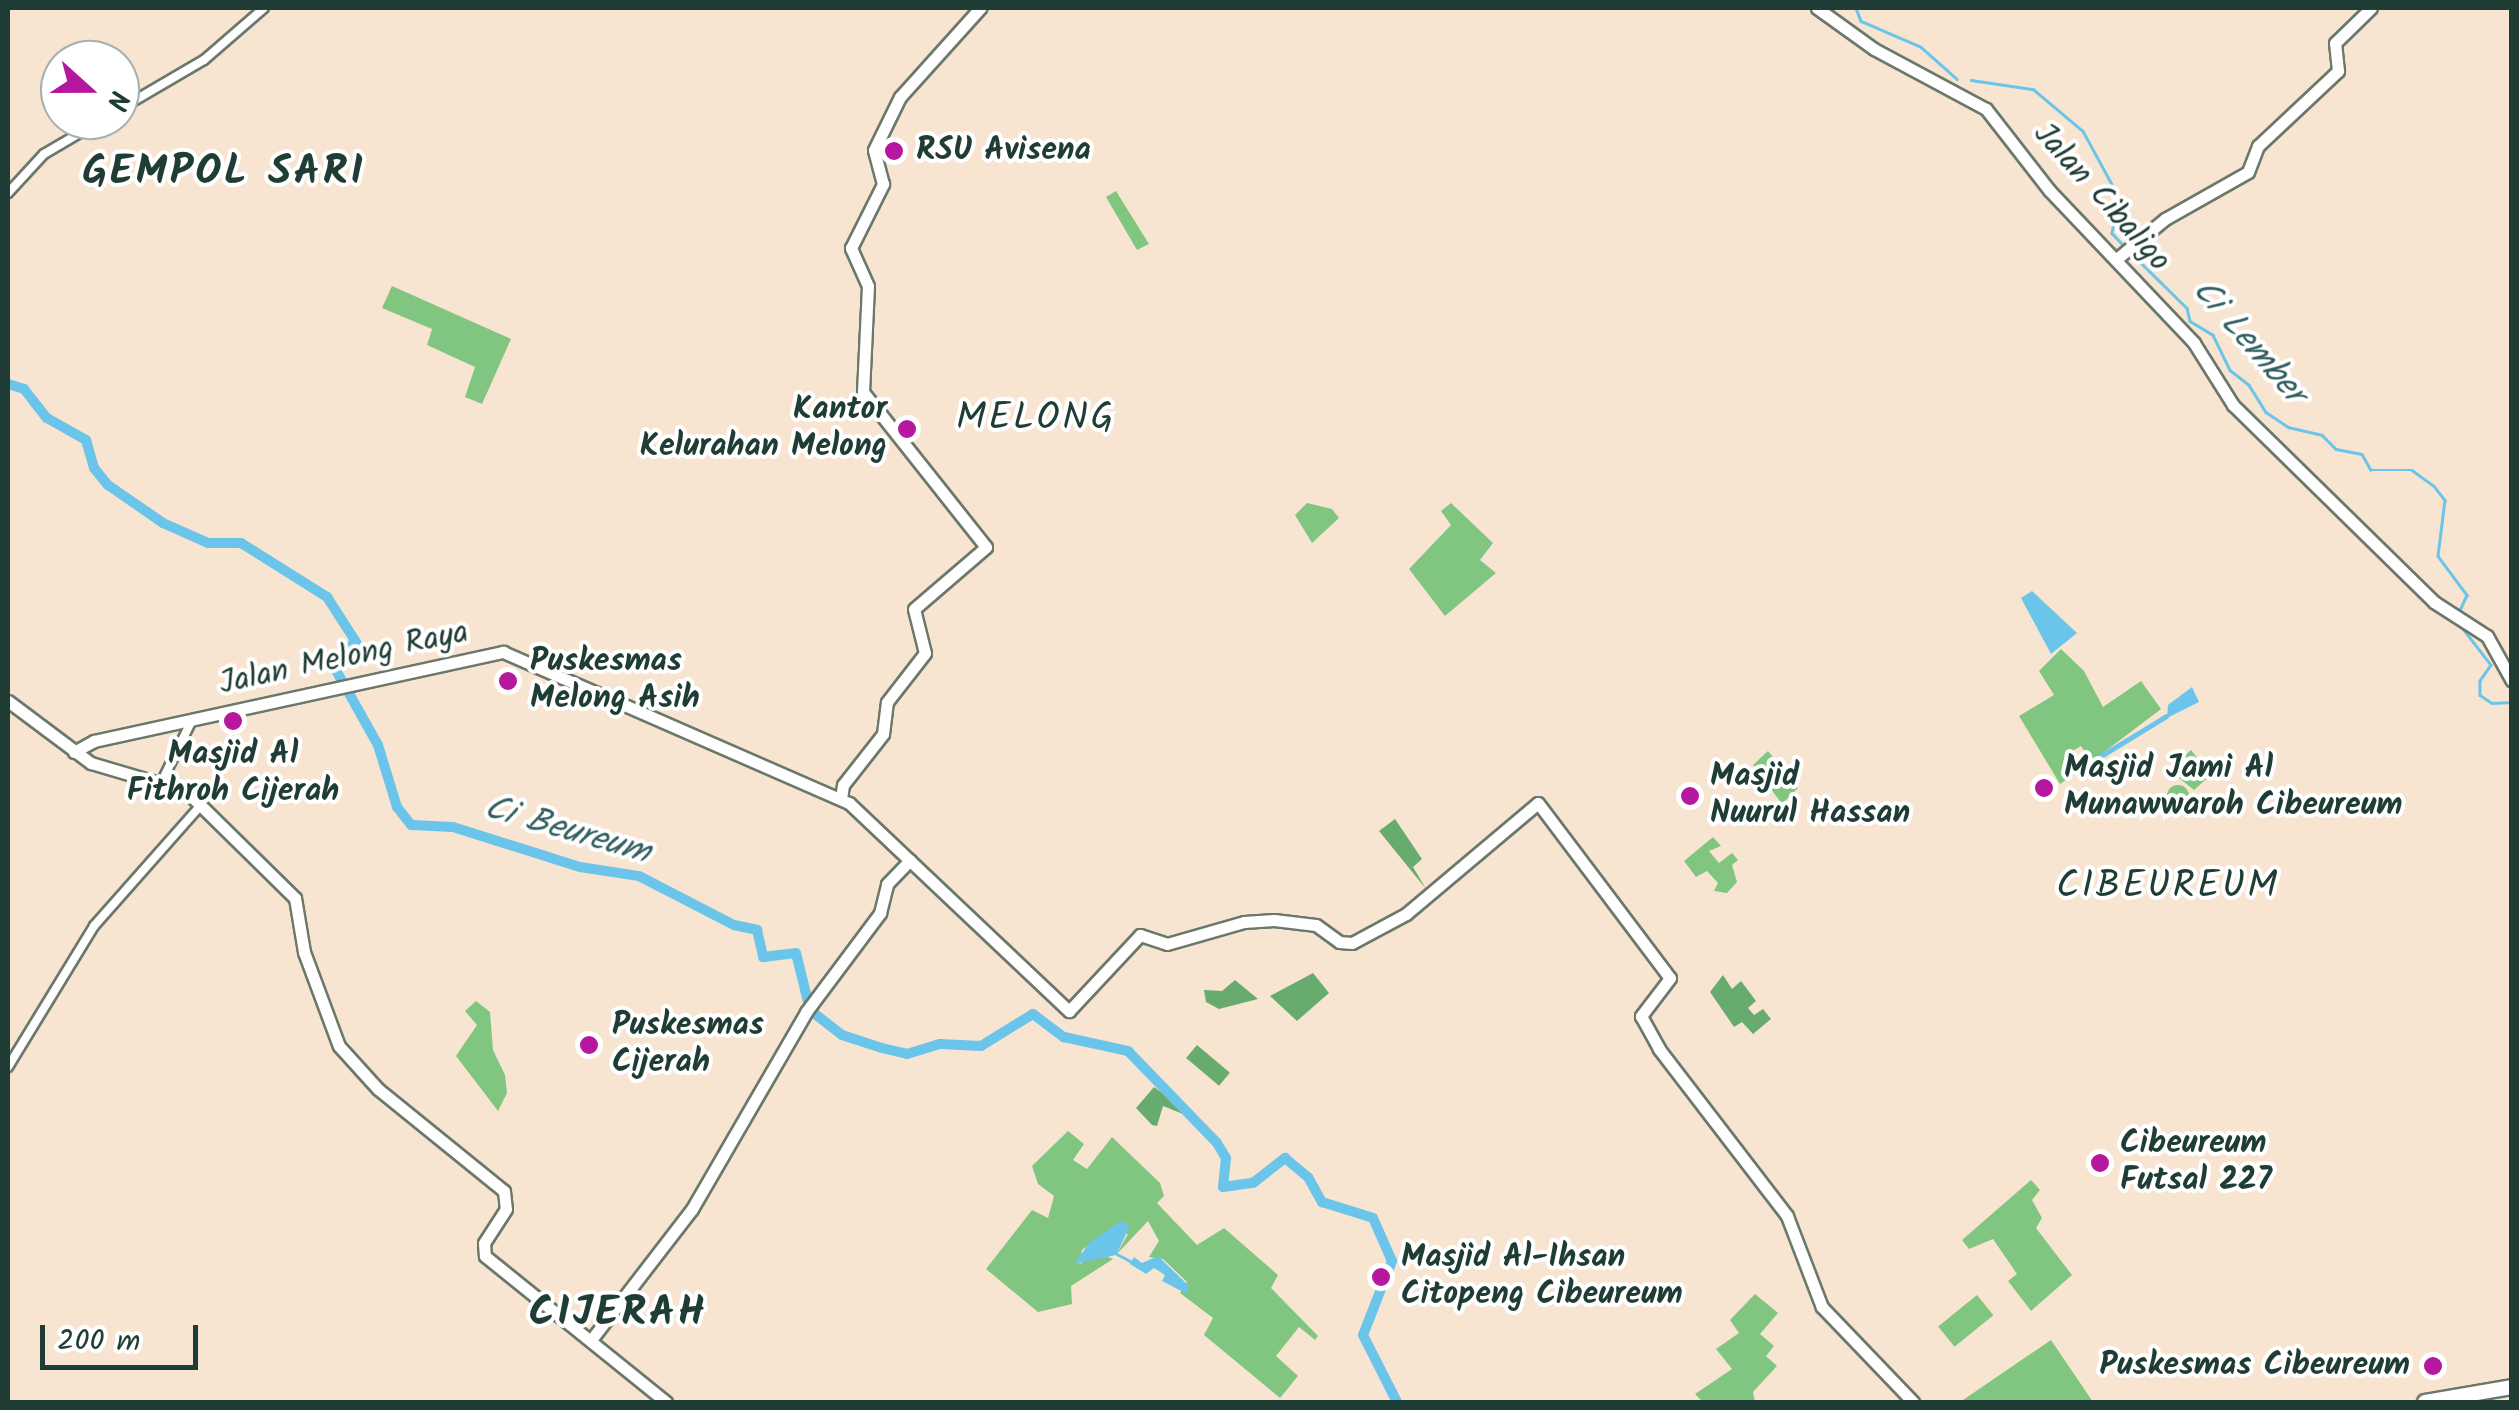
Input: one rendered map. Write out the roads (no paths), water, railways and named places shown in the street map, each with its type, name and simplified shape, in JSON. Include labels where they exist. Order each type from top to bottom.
[{"type":"highway","points":[[2425,1402],[2512,1387]]},
{"type":"highway","points":[[2474,1402],[2512,1396]]},
{"type":"main road","points":[[841,799],[843,785],[882,734],[887,702],[926,650],[914,609],[986,547],[861,389],[868,286],[851,248],[883,184],[874,150],[900,98],[980,8]]},
{"type":"main road","name":"Jalan Cibaligo","points":[[1818,8],[1874,49],[1975,101],[2049,190],[2125,251],[2194,343],[2232,405],[2341,504],[2434,602],[2487,636],[2512,681]]},
{"type":"main road","points":[[2125,251],[2190,203],[2248,172],[2258,146],[2338,71],[2335,43],[2370,8]]},
{"type":"main road","name":"Jalan Melong Raya","points":[[74,752],[94,740],[503,652],[841,799],[1069,1011],[1140,934],[1167,944],[1244,922],[1274,920],[1316,925],[1338,942],[1352,943],[1406,914],[1538,803],[1670,978],[1641,1016],[1659,1049],[1787,1216],[1822,1307],[1913,1402]]},
{"type":"main road","points":[[8,701],[97,766],[162,781],[201,805],[295,898],[304,952],[339,1046],[378,1089],[504,1191],[506,1209],[484,1243],[484,1256],[666,1402]]},
{"type":"main road","points":[[591,1340],[692,1209],[809,1008],[880,914],[887,884],[910,860]]},
{"type":"street","points":[[140,97],[204,60],[264,8]]},
{"type":"street","points":[[8,193],[44,154],[68,140]]},
{"type":"street","points":[[162,781],[192,720]]},
{"type":"street","points":[[8,1067],[94,926],[201,805]]},
{"type":"water","points":[[2032,591],[2077,633],[2051,654],[2021,598]]},
{"type":"water","points":[[2192,687],[2199,702],[2167,718],[2168,705]]},
{"type":"water","points":[[1121,1221],[1130,1226],[1116,1255],[1074,1264],[1090,1242]]},
{"type":"water","points":[[1158,1256],[1189,1286],[1187,1294],[1162,1281],[1165,1275],[1154,1268],[1146,1274],[1130,1264],[1134,1257],[1142,1263]]},
{"type":"waterway","name":"Ci Lember","points":[[1856,8],[1861,21],[1921,47],[1957,79]]},
{"type":"waterway","name":"Ci Lember","points":[[1971,80],[2033,89],[2083,131],[2119,197],[2112,233],[2125,247]]},
{"type":"waterway","name":"Ci Lember","points":[[2131,253],[2187,308],[2190,321],[2213,335],[2230,370],[2249,385],[2266,412],[2288,427],[2322,435],[2336,449],[2362,454],[2371,470],[2412,470],[2434,486],[2445,500],[2438,556],[2467,595],[2459,613]]},
{"type":"waterway","name":"Ci Beureum","points":[[8,384],[24,389],[47,418],[86,440],[94,468],[108,485],[163,523],[208,543],[241,543],[327,597],[356,642],[336,658],[337,672],[378,745],[397,807],[411,825],[453,827],[580,867],[639,876],[734,925],[757,930],[763,957],[796,953],[810,1010],[842,1035],[882,1048],[907,1054],[940,1044],[981,1046],[1033,1014],[1064,1037],[1128,1051],[1217,1143],[1226,1158],[1223,1187],[1253,1183],[1285,1158],[1308,1177],[1322,1202],[1373,1218],[1392,1261],[1363,1335],[1397,1402]]},
{"type":"waterway","name":"Ci Lember","points":[[2461,626],[2491,665],[2480,681],[2480,695],[2492,703],[2512,702]]},
{"type":"waterway","points":[[2091,762],[2166,716]]},
{"type":"waterway","points":[[1117,1254],[1130,1261]]},
{"type":"place","name":"RSU Avisena","points":[[894,151]]},
{"type":"place","name":"Kantor Kelurahan Melong","points":[[907,429]]},
{"type":"place","name":"Puskesmas Melong Asih","points":[[508,681]]},
{"type":"place","name":"Masjid Al Fithroh Cijerah","points":[[233,721]]},
{"type":"place","name":"Masjid Jami Al Munawwaroh Cibeureum","points":[[2044,788]]},
{"type":"place","name":"Masjid Nuurul Hassan","points":[[1690,796]]},
{"type":"place","name":"Puskesmas Cijerah","points":[[589,1045]]},
{"type":"place","name":"Cibeureum Futsal 227","points":[[2100,1163]]},
{"type":"place","name":"Masjid Al-Ihsan Citopeng Cibeureum","points":[[1381,1277]]},
{"type":"place","name":"Puskesmas Cibeureum","points":[[2433,1366]]},
{"type":"district","name":"GEMPOL SARI","points":[[224,173]]},
{"type":"district","name":"MELONG","points":[[1036,420]]},
{"type":"district","name":"CIBEUREUM","points":[[2168,888]]},
{"type":"district","name":"CIJERAH","points":[[618,1314]]}]
